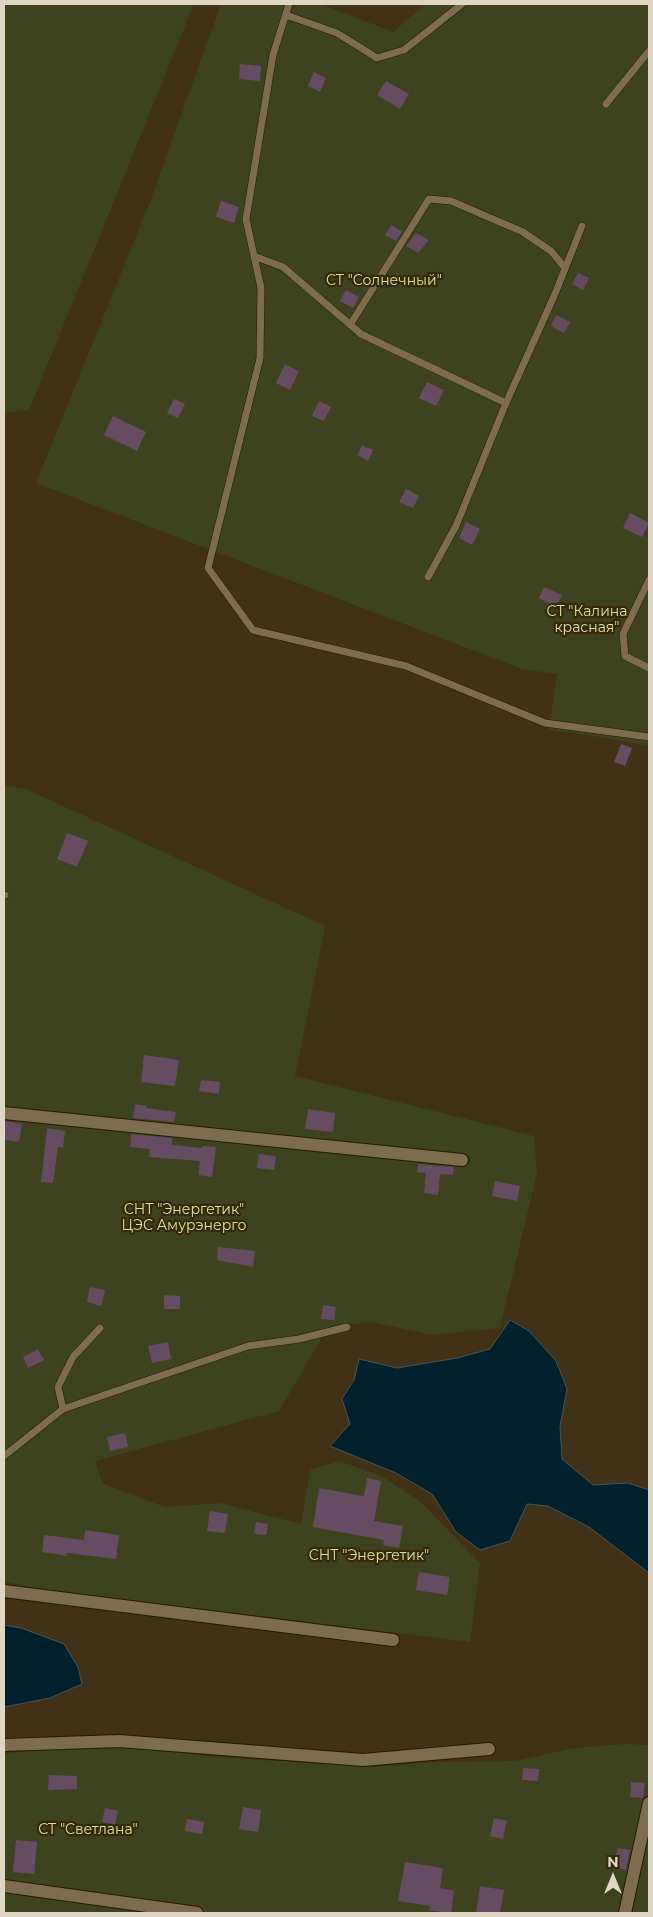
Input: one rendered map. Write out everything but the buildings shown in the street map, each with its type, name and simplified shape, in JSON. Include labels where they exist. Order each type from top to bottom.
[{"type":"street","points":[[4,1113],[462,1160]]},
{"type":"street","points":[[4,1591],[393,1640]]},
{"type":"street","points":[[4,1745],[119,1741],[363,1760],[489,1749]]},
{"type":"street","points":[[625,1913],[649,1802]]},
{"type":"street","points":[[4,1886],[197,1913]]},
{"type":"lane","points":[[289,4],[273,55],[246,219],[262,288],[260,358],[208,568],[253,630],[406,666],[546,723],[649,736]]},
{"type":"lane","points":[[286,15],[337,33],[377,58],[404,50],[462,4]]},
{"type":"lane","points":[[606,104],[649,51]]},
{"type":"lane","points":[[350,325],[429,199],[451,200],[523,232],[551,251],[565,268]]},
{"type":"lane","points":[[428,577],[456,526],[506,403],[582,226]]},
{"type":"lane","points":[[254,256],[282,267],[361,334],[506,403]]},
{"type":"lane","points":[[649,580],[623,634],[625,656],[649,668]]},
{"type":"lane","points":[[63,1409],[58,1387],[73,1357],[100,1328]]},
{"type":"lane","points":[[4,1456],[63,1409],[248,1346],[299,1339],[347,1328]]},
{"type":"green space","points":[[4,4],[194,4],[29,410],[4,413]]},
{"type":"green space","name":"СТ \"Солнечный\"","points":[[221,4],[321,4],[393,32],[426,4],[649,4],[649,746],[571,732],[549,730],[557,674],[522,669],[36,483],[150,202]]},
{"type":"green space","name":"СНТ \"Энергетик\" ЦЭС Амурэнерго","points":[[4,785],[28,790],[325,926],[295,1076],[534,1136],[537,1173],[500,1328],[431,1335],[372,1322],[328,1327],[279,1411],[95,1461],[102,1483],[165,1507],[220,1503],[301,1524],[310,1470],[340,1461],[383,1477],[421,1502],[480,1563],[470,1642],[48,1590],[4,1582]]},
{"type":"green space","name":"СТ \"Светлана\"","points":[[626,1744],[649,1745],[649,1913],[4,1913],[4,1754],[69,1745],[143,1748],[213,1757],[375,1767],[432,1762],[516,1761],[574,1748]]},
{"type":"water","points":[[510,1320],[529,1331],[556,1361],[567,1389],[560,1426],[562,1459],[593,1485],[628,1483],[649,1490],[649,1573],[589,1527],[548,1506],[527,1504],[510,1541],[480,1550],[456,1532],[432,1494],[396,1473],[330,1446],[350,1424],[342,1399],[354,1380],[359,1359],[397,1368],[457,1358],[490,1349]]},
{"type":"water","points":[[4,1625],[21,1628],[64,1644],[78,1667],[82,1684],[50,1698],[4,1707]]},
{"type":"park label","name":"СТ \"Калина красная\"","points":[[587,620]]},
{"type":"park label","name":"СНТ \"Энергетик\"","points":[[369,1556]]}]
